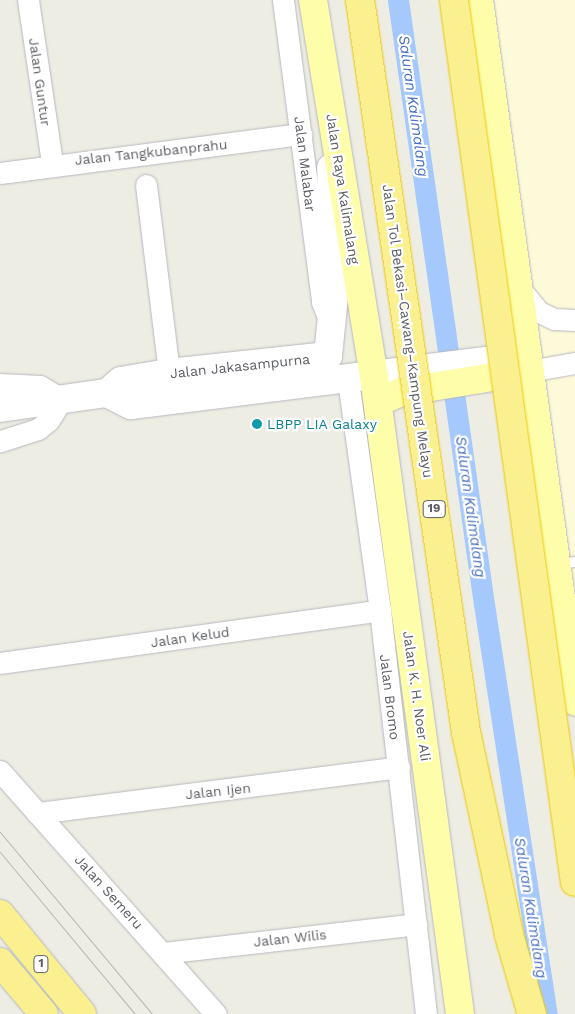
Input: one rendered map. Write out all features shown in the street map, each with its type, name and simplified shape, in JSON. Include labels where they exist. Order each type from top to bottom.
[{"type":"highway","name":"Jalan Tol Bekasi–Cawang–Kampung Melayu","points":[[360,0],[466,732],[509,935],[532,1014]]},
{"type":"highway","points":[[454,0],[575,882]]},
{"type":"highway","name":"1","points":[[0,914],[82,1014]]},
{"type":"highway","name":"1","points":[[0,962],[44,1014]]},
{"type":"main road","name":"Jalan Raya Kalimalang","points":[[313,0],[328,96],[367,387]]},
{"type":"main road","points":[[479,0],[527,364],[565,563],[575,701]]},
{"type":"main road","name":"Jalan Jakasampurna","points":[[0,408],[107,393],[121,381],[169,373],[328,356],[335,286],[312,146],[328,96]]},
{"type":"main road","points":[[367,387],[401,392],[422,380],[527,364]]},
{"type":"main road","name":"Jalan Jakasampurna","points":[[107,393],[131,405],[367,387]]},
{"type":"main road","name":"Jalan K. H. Noer Ali","points":[[367,387],[460,1014]]},
{"type":"street","name":"Jalan Guntur","points":[[28,0],[52,164]]},
{"type":"street","name":"Jalan Malabar","points":[[283,0],[312,146]]},
{"type":"street","name":"Jalan Tangkubanprahu","points":[[0,173],[52,164],[312,146]]},
{"type":"street","points":[[146,185],[169,373]]},
{"type":"street","points":[[516,283],[539,312],[554,319],[575,320]]},
{"type":"street","points":[[527,364],[575,363]]},
{"type":"street","points":[[0,384],[40,386],[62,399],[49,420],[38,428],[0,441]]},
{"type":"street","name":"Jalan Bromo","points":[[367,387],[380,610],[426,1014]]},
{"type":"street","name":"Jalan Kelud","points":[[0,663],[380,610]]},
{"type":"street","name":"Jalan Ijen","points":[[37,813],[399,767]]},
{"type":"street","name":"Jalan Semeru","points":[[0,771],[216,1014]]},
{"type":"street","name":"Jalan Wilis","points":[[163,953],[416,924]]},
{"type":"shaded area","points":[[479,0],[575,0],[575,701]]},
{"type":"waterway","name":"Saluran Kalimalang","points":[[398,0],[484,604],[547,1014]]},
{"type":"tram line","points":[[0,832],[152,1014]]},
{"type":"tram line","points":[[0,852],[135,1014]]},
{"type":"place","name":"LBPP LIA Galaxy","points":[[257,424]]}]
